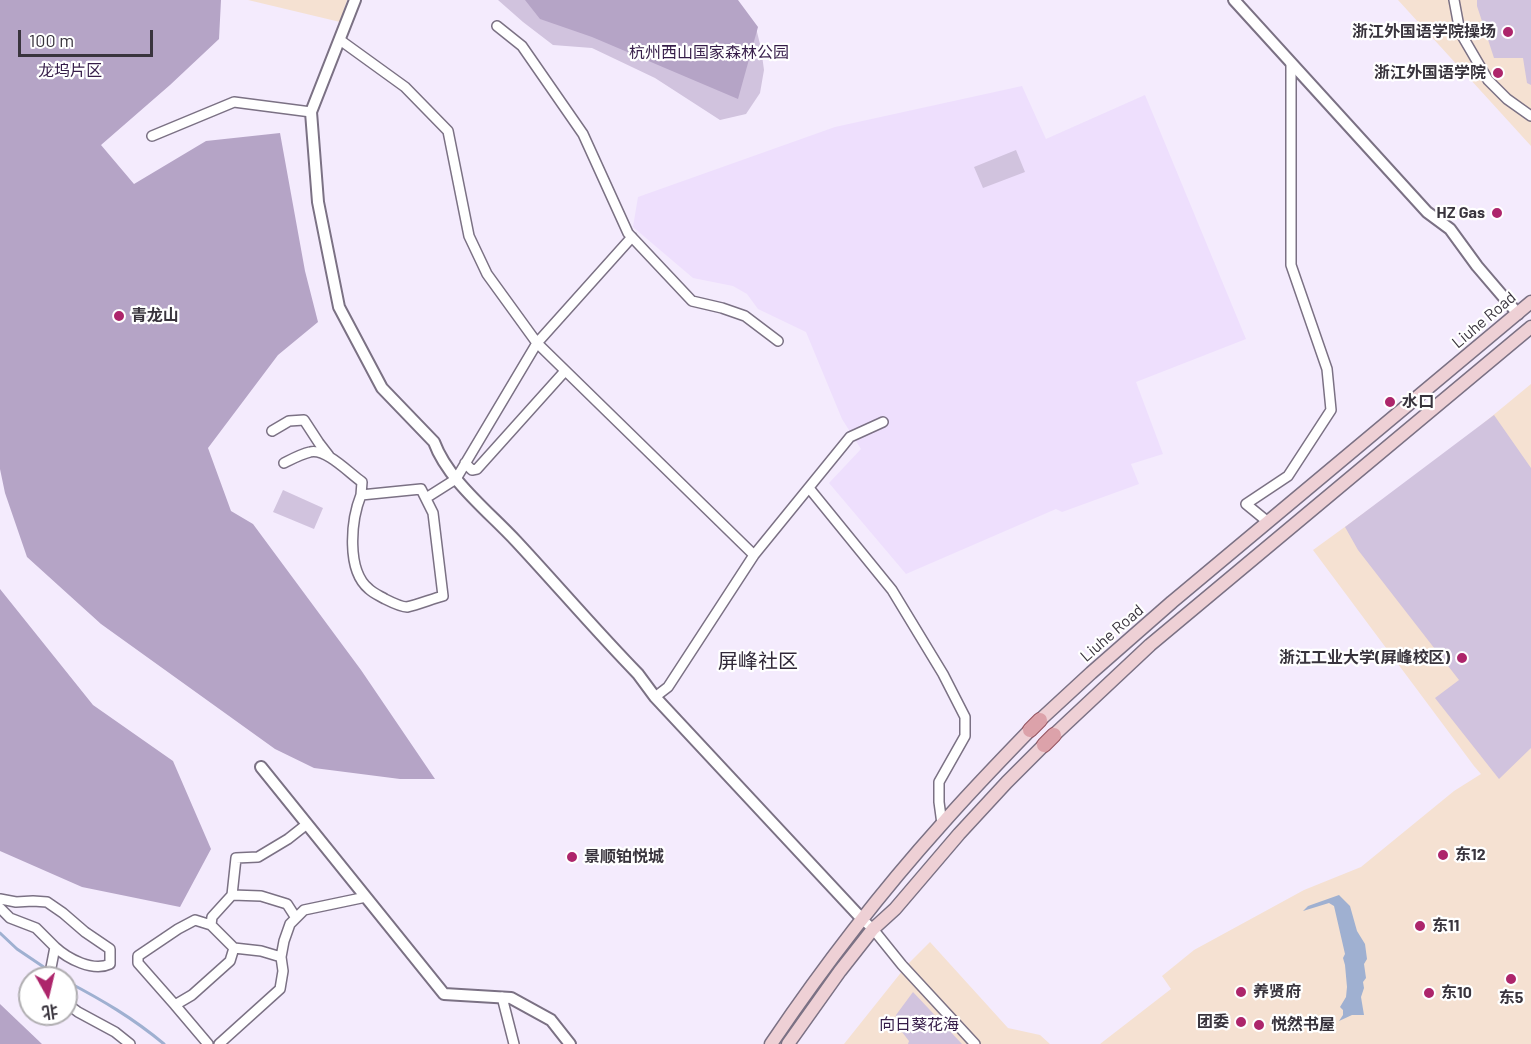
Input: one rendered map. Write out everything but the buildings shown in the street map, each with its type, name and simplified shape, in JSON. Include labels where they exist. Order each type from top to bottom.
[{"type":"main road","name":"Liuhe Road","points":[[771,1044],[862,919],[942,824],[1035,725],[1147,623],[1531,302]]},
{"type":"main road","name":"Liuhe Road","points":[[788,1044],[873,929],[895,909],[958,834],[1006,782],[1054,735],[1150,645],[1530,329]]},
{"type":"street","points":[[356,0],[311,112],[318,202],[339,307],[382,388],[434,442],[438,453],[456,479],[516,540],[638,674],[655,697],[873,929],[975,1044]]},
{"type":"street","points":[[1234,0],[1427,212],[1450,229],[1477,266],[1530,329]]},
{"type":"street","points":[[1454,0],[1460,32],[1488,80],[1507,99],[1531,116]]},
{"type":"street","points":[[497,26],[522,46],[584,134],[632,237],[692,301],[745,316],[778,341]]},
{"type":"street","points":[[340,40],[405,87],[448,131],[469,236],[487,274],[537,343],[754,555]]},
{"type":"street","points":[[1268,522],[1246,504],[1288,476],[1331,410],[1327,369],[1291,265],[1291,63]]},
{"type":"street","points":[[152,136],[234,102],[311,112]]},
{"type":"street","points":[[426,498],[456,479],[537,343],[632,237]]},
{"type":"street","points":[[465,463],[472,470],[477,469],[565,371]]},
{"type":"street","points":[[272,430],[289,421],[304,420],[329,456],[362,482],[353,527],[353,551],[359,575],[368,588],[387,600],[405,607],[443,596],[434,513],[421,489],[361,495]]},
{"type":"street","points":[[655,697],[668,687],[754,555],[850,437],[882,422]]},
{"type":"street","points":[[284,463],[312,451],[329,456]]},
{"type":"street","points":[[809,489],[892,591],[965,717],[965,736],[939,782],[942,824]]},
{"type":"street","points":[[261,767],[444,994],[511,998],[550,1020],[570,1044]]},
{"type":"street","points":[[212,925],[212,917],[232,895],[236,858],[258,857],[288,839],[307,824]]},
{"type":"street","points":[[232,895],[261,896],[287,904],[296,918]]},
{"type":"street","points":[[219,1044],[280,989],[283,971],[281,957],[290,924],[304,910],[366,897]]},
{"type":"street","points":[[0,899],[16,902],[47,902],[110,949],[110,964],[102,967],[90,966],[54,952],[36,928],[10,918],[0,908]]},
{"type":"street","points":[[208,1044],[138,963],[138,956],[178,928],[195,920],[212,925],[234,948],[261,951],[281,957]]},
{"type":"street","points":[[175,1005],[192,995],[230,961],[234,948]]},
{"type":"street","points":[[51,966],[54,952]]},
{"type":"street","points":[[502,997],[514,1044]]},
{"type":"street","points":[[78,1011],[115,1032],[130,1044]]},
{"type":"shaded area","points":[[248,0],[347,0],[340,22]]},
{"type":"shaded area","name":"浙江外国语学院","points":[[1398,0],[1531,0],[1531,146]]},
{"type":"shaded area","points":[[1022,86],[1046,139],[1145,95],[1246,339],[1136,382],[1163,454],[1131,464],[1139,484],[1062,512],[1056,509],[906,574],[829,483],[861,449],[842,419],[806,332],[758,309],[747,294],[733,286],[693,278],[633,227],[638,197],[835,127]]},
{"type":"shaded area","name":"浙江工业大学(屏峰校区)","points":[[1531,384],[1531,1044],[1100,1044],[1171,989],[1162,976],[1194,950],[1304,890],[1361,867],[1454,791],[1481,774],[1313,550],[1451,450]]},
{"type":"shaded area","points":[[930,942],[1008,1028],[1040,1035],[1050,1044],[844,1044],[907,965]]},
{"type":"green space","name":"龙坞片区","points":[[0,0],[221,0],[219,39],[101,145],[134,184],[206,141],[280,133],[305,271],[318,322],[278,355],[208,448],[231,511],[253,524],[361,670],[435,779],[400,779],[314,768],[275,749],[101,624],[27,557],[5,493],[0,469]]},
{"type":"green space","name":"杭州西山国家森林公园","points":[[498,0],[723,0],[755,24],[764,70],[760,93],[746,114],[720,120],[655,78],[592,48],[553,45]]},
{"type":"green space","name":"杭州西山国家森林公园","points":[[525,0],[738,0],[758,27],[738,99],[592,37],[540,19]]},
{"type":"green space","name":"浙江外国语学院操场","points":[[1477,0],[1531,0],[1531,85],[1527,83],[1523,58],[1494,58]]},
{"type":"green space","points":[[1016,150],[1025,172],[983,188],[974,167]]},
{"type":"green space","points":[[1494,415],[1531,468],[1531,748],[1499,779],[1435,698],[1459,680],[1358,550],[1345,527]]},
{"type":"green space","points":[[283,490],[323,508],[314,529],[273,512]]},
{"type":"green space","points":[[0,589],[93,705],[173,761],[211,849],[180,907],[82,887],[0,851]]},
{"type":"green space","name":"向日葵花海","points":[[913,992],[962,1044],[908,1044],[909,1041],[895,1023],[896,1015]]},
{"type":"green space","points":[[0,1004],[18,1021],[18,1026],[23,1026],[42,1044],[0,1044]]},
{"type":"water","points":[[1339,895],[1350,906],[1357,931],[1365,944],[1367,959],[1364,964],[1366,978],[1363,982],[1361,997],[1364,1015],[1352,1015],[1339,1021],[1343,1015],[1340,1007],[1346,997],[1347,987],[1343,958],[1345,954],[1334,906],[1329,903],[1303,911],[1308,906]]},
{"type":"waterway","points":[[0,933],[17,949],[42,966]]},
{"type":"waterway","points":[[78,987],[117,1010],[164,1044]]},
{"type":"place","name":"浙江外国语学院操场","points":[[1508,32]]},
{"type":"place","name":"浙江外国语学院","points":[[1498,73]]},
{"type":"place","name":"HZ Gas","points":[[1497,213]]},
{"type":"place","name":"青龙山","points":[[119,316]]},
{"type":"place","name":"水口","points":[[1390,402]]},
{"type":"place","name":"浙江工业大学(屏峰校区)","points":[[1462,658]]},
{"type":"place","name":"东12","points":[[1443,855]]},
{"type":"place","name":"景顺铂悦城","points":[[572,857]]},
{"type":"place","name":"东11","points":[[1420,926]]},
{"type":"place","name":"东5","points":[[1511,979]]},
{"type":"place","name":"养贤府","points":[[1241,992]]},
{"type":"place","name":"东10","points":[[1429,993]]},
{"type":"place","name":"团委","points":[[1241,1022]]},
{"type":"place","name":"悦然书屋","points":[[1259,1025]]},
{"type":"district","name":"屏峰社区","points":[[758,661]]}]
